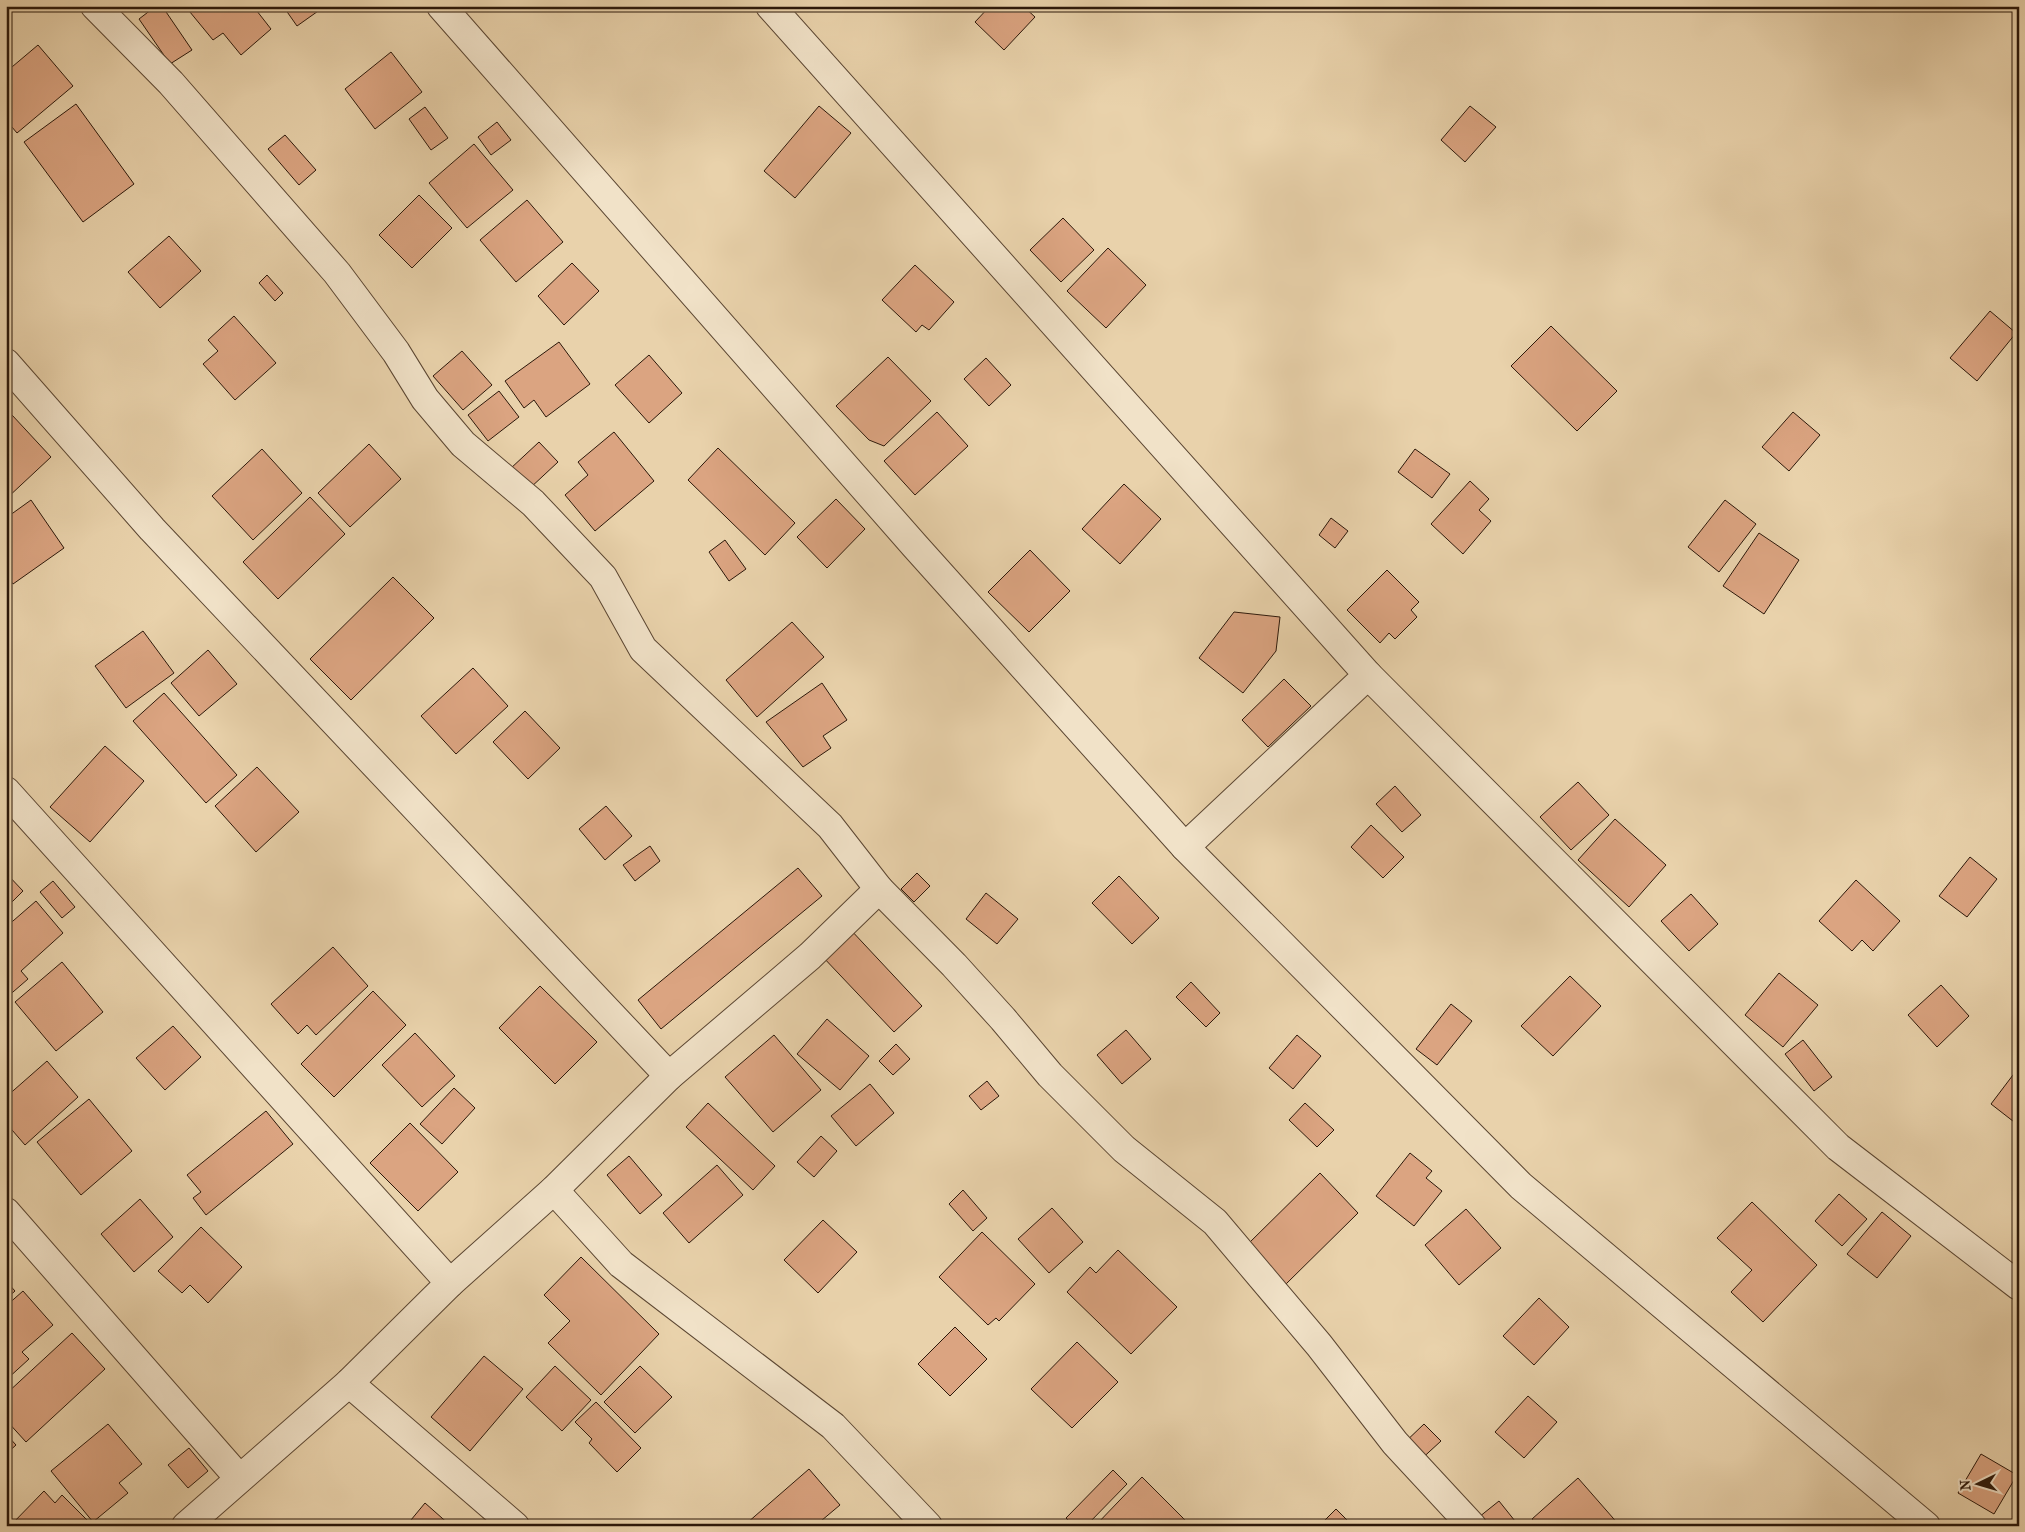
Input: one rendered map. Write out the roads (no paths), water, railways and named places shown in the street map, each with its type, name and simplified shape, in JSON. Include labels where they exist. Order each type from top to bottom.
[{"type":"street","points":[[95,6],[171,83],[337,273],[391,344],[425,399],[463,444],[533,502],[603,577],[643,649],[830,826],[879,889],[973,985],[1050,1075],[1124,1149],[1215,1222],[1319,1345],[1395,1442],[1472,1526]]},
{"type":"street","points":[[441,6],[915,546],[1185,847],[1521,1186],[1926,1526]]},
{"type":"street","points":[[770,6],[1368,675],[1838,1147],[2019,1286]]},
{"type":"street","points":[[6,363],[152,528],[669,1076]]},
{"type":"street","points":[[1185,847],[1368,675]]},
{"type":"street","points":[[6,791],[450,1283]]},
{"type":"street","points":[[186,1526],[349,1383],[450,1283],[554,1190],[669,1076],[810,956],[879,889]]},
{"type":"street","points":[[554,1190],[621,1264],[833,1426],[928,1526]]},
{"type":"street","points":[[6,1212],[239,1478]]},
{"type":"street","points":[[349,1383],[515,1526]]}]
